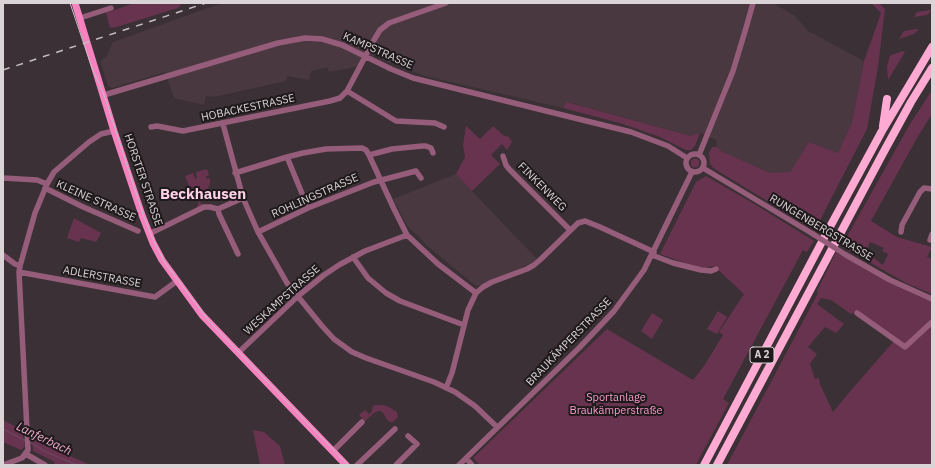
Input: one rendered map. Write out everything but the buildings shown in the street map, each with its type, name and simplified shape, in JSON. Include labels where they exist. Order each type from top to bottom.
[{"type":"highway","name":"A 2","points":[[704,465],[882,130],[932,47]]},
{"type":"highway","name":"A 2","points":[[717,465],[882,155],[911,102],[932,68]]},
{"type":"highway","points":[[882,130],[887,99]]},
{"type":"main road","name":"HORSTER STRASSE","points":[[75,3],[114,131],[149,234],[162,260],[202,315],[346,465]]},
{"type":"street","name":"HOBACKESTRASSE","points":[[151,126],[183,131],[223,124],[340,98],[346,91],[380,30],[389,23],[446,3]]},
{"type":"street","points":[[699,155],[732,71],[746,28],[752,3]]},
{"type":"street","points":[[80,18],[111,8]]},
{"type":"street","name":"KAMPSTRASSE","points":[[104,95],[294,40],[314,38],[329,40],[342,45],[413,78],[631,132],[668,146],[687,158]]},
{"type":"street","points":[[346,91],[396,120],[435,123],[444,127]]},
{"type":"street","points":[[223,124],[243,198],[258,232],[278,268],[298,296],[330,334],[352,352],[434,382],[446,388],[474,406],[497,427]]},
{"type":"street","points":[[3,464],[17,460],[26,454],[28,450],[19,269],[35,213],[46,186],[54,172],[89,142],[101,134],[114,131]]},
{"type":"street","points":[[370,155],[392,149],[422,146],[431,148],[433,153]]},
{"type":"street","points":[[236,174],[288,157],[326,149],[362,148],[370,155],[380,180],[408,235],[438,264],[476,293]]},
{"type":"street","points":[[694,154],[699,155],[704,160],[703,168],[697,172],[692,172],[687,168],[687,158],[694,154]]},
{"type":"street","name":"FINKENWEG","points":[[503,156],[509,169],[570,230]]},
{"type":"street","points":[[288,157],[308,208]]},
{"type":"street","name":"RUNGENBERGSTRASSE","points":[[703,168],[846,255],[890,280],[932,299]]},
{"type":"street","name":"ROHLINGSTRASSE","points":[[258,232],[338,195],[389,177],[416,171],[421,178]]},
{"type":"street","name":"BRAUKÄMPERSTRASSE","points":[[459,465],[610,316],[635,285],[653,254],[692,172]]},
{"type":"street","name":"KLEINE STRASSE","points":[[3,178],[37,180],[81,206],[138,231]]},
{"type":"street","points":[[901,232],[902,225],[920,192],[924,188],[932,189]]},
{"type":"street","points":[[149,234],[204,207],[218,209],[243,198]]},
{"type":"street","points":[[218,209],[238,254]]},
{"type":"street","points":[[446,388],[452,374],[469,305],[476,293],[492,282],[527,269],[541,259],[578,223],[585,221],[609,230],[673,263],[701,270],[711,271],[716,269]]},
{"type":"street","name":"WESKAMPSTRASSE","points":[[238,353],[298,296],[324,275],[353,257],[408,235]]},
{"type":"street","name":"ADLERSTRASSE","points":[[3,255],[19,269],[155,297],[177,281]]},
{"type":"street","points":[[353,257],[368,278],[386,293],[400,301],[464,325]]},
{"type":"street","points":[[857,313],[905,347],[932,322]]},
{"type":"street","points":[[333,451],[362,422]]},
{"type":"street","points":[[357,465],[395,429]]},
{"type":"street","points":[[396,465],[417,444],[408,436]]},
{"type":"street","points":[[26,454],[45,465]]},
{"type":"street","points":[[466,458],[472,465]]},
{"type":"shaded area","points":[[222,3],[773,3],[794,15],[808,31],[864,61],[852,122],[838,153],[809,142],[790,173],[769,173],[721,151],[717,147],[716,140],[701,133],[691,136],[568,102],[563,108],[425,76],[388,62],[375,55],[355,67],[329,72],[327,67],[311,71],[309,80],[287,76],[286,81],[213,97],[206,96],[204,105],[174,98],[165,72],[112,88],[108,86],[100,61],[106,57],[113,42]]},
{"type":"shaded area","points":[[456,174],[537,259],[517,270],[476,286],[430,248],[407,225],[393,199]]},
{"type":"green space","points":[[134,3],[182,3],[178,8],[110,28],[106,13]]},
{"type":"green space","points":[[871,3],[879,3],[885,9],[878,67],[867,129],[815,230],[713,168],[710,163],[709,153],[712,147],[717,147],[721,151],[770,173],[790,172],[809,142],[838,153],[852,122],[864,61],[881,13]]},
{"type":"green space","points":[[932,10],[927,15],[914,17],[917,12]]},
{"type":"green space","points":[[919,29],[914,34],[899,39],[904,31]]},
{"type":"green space","points":[[903,51],[905,52],[888,80],[887,67],[889,58],[891,55]]},
{"type":"green space","points":[[932,90],[932,114],[871,221],[897,237],[932,247],[927,257],[932,259],[932,294],[908,284],[844,248],[843,246],[910,124]],"holes":[[[870,242],[884,248],[882,251],[888,254],[883,265],[866,252]]]},
{"type":"green space","points":[[567,102],[691,136],[700,133],[695,146],[691,150],[686,150],[660,137],[623,124],[563,108]]},
{"type":"green space","points":[[466,126],[480,139],[492,127],[494,127],[503,135],[509,137],[512,142],[507,150],[502,144],[491,155],[500,164],[472,191],[456,174],[465,157],[463,145]]},
{"type":"green space","points":[[695,158],[700,163],[695,168],[690,163]]},
{"type":"green space","points":[[207,169],[209,175],[206,177],[207,179],[210,178],[210,184],[206,192],[204,192],[200,203],[203,204],[202,206],[197,208],[200,197],[198,196],[196,200],[193,199],[191,192],[195,190],[194,187],[190,188],[185,176],[193,173],[195,179],[197,178],[196,172]]},
{"type":"green space","name":"Sportanlage Braukämperstraße","points":[[706,176],[814,241],[807,252],[803,250],[723,399],[729,403],[696,465],[480,465],[473,458],[607,329],[693,380],[704,366],[723,335],[719,332],[744,294],[714,266],[701,269],[660,254],[696,182]]},
{"type":"green space","points":[[74,218],[101,233],[96,242],[81,238],[79,242],[67,238]]},
{"type":"green space","points":[[836,252],[889,282],[932,301],[932,314],[930,323],[905,346],[858,313],[858,311],[851,314],[831,300],[821,298],[817,304],[844,324],[836,333],[825,327],[808,347],[817,354],[810,364],[815,379],[819,378],[820,384],[833,412],[894,341],[905,348],[932,323],[932,465],[727,465],[818,293],[817,291]]},
{"type":"green space","points":[[718,311],[727,317],[717,334],[707,329]]},
{"type":"green space","points":[[652,313],[663,320],[652,339],[641,331]]},
{"type":"green space","points":[[384,405],[389,407],[397,412],[398,417],[392,423],[387,420],[381,411],[374,413],[365,421],[359,415],[365,410],[369,414],[371,413],[373,406]]},
{"type":"green space","points":[[3,420],[22,430],[25,446],[21,450],[3,442]]},
{"type":"green space","points":[[253,430],[264,432],[280,446],[285,465],[260,465]]},
{"type":"green space","points":[[32,438],[90,465],[54,465],[55,462],[33,451]]},
{"type":"waterway","name":"Lanferbach","points":[[3,429],[26,441]]},
{"type":"waterway","name":"Lanferbach","points":[[30,442],[46,452],[77,465]]},
{"type":"tram line","points":[[70,3],[92,68],[103,92],[144,217],[165,263],[209,321],[348,465]]},
{"type":"railway","points":[[3,70],[206,3]]},
{"type":"district","name":"Beckhausen","points":[[203,195]]}]
